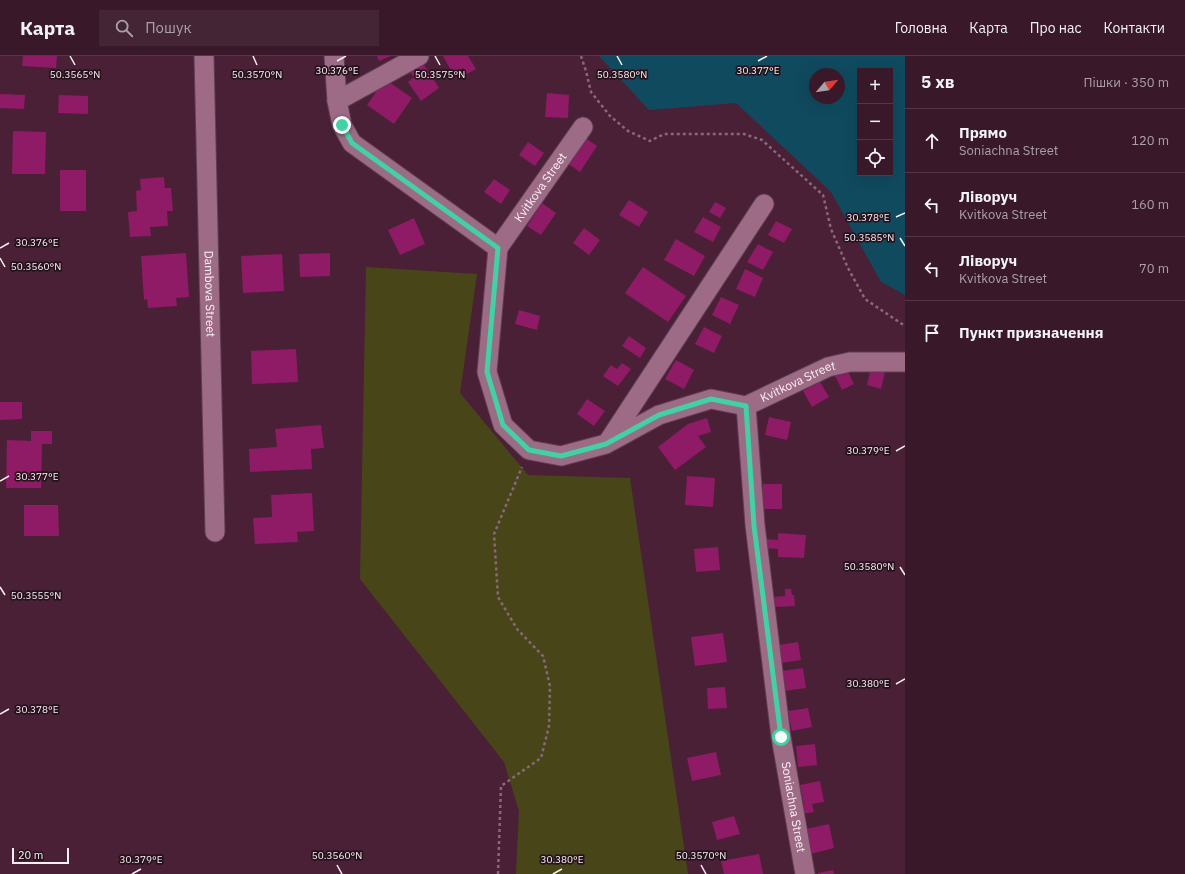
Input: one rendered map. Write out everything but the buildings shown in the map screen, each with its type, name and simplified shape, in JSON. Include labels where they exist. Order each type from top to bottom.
[{"type":"street","name":"Dambova Street","points":[[204,56],[215,532]]},
{"type":"street","points":[[334,56],[337,101],[342,125],[352,143],[498,248],[487,372],[503,425],[529,450]]},
{"type":"street","points":[[337,101],[419,56]]},
{"type":"street","name":"Kvitkova Street","points":[[498,248],[583,127]]},
{"type":"street","points":[[606,444],[764,204]]},
{"type":"street","name":"Kvitkova Street","points":[[529,450],[561,456],[606,444],[659,415],[711,399],[746,406],[835,365],[850,362],[905,362]]},
{"type":"street","name":"Soniachna Street","points":[[746,406],[754,526],[781,737],[805,874]]},
{"type":"path","points":[[580,56],[586,71],[591,92],[610,116],[628,131],[650,141],[664,134],[744,134],[762,140],[823,195],[831,229],[848,268],[865,299],[905,326]]},
{"type":"path","points":[[498,874],[501,786],[541,758],[549,726],[550,686],[543,656],[517,629],[498,597],[494,534],[529,450]]},
{"type":"shaded area","points":[[366,267],[477,274],[460,393],[528,475],[630,478],[688,874],[516,874],[519,811],[504,762],[360,579]]},
{"type":"water","points":[[599,56],[905,56],[905,295],[881,282],[831,192],[736,103],[649,110]]},
{"type":"route","points":[[342,125],[352,143],[498,248],[487,372],[503,425],[529,450],[561,456],[606,444],[659,415],[711,399],[746,406],[754,526],[781,737]]}]
